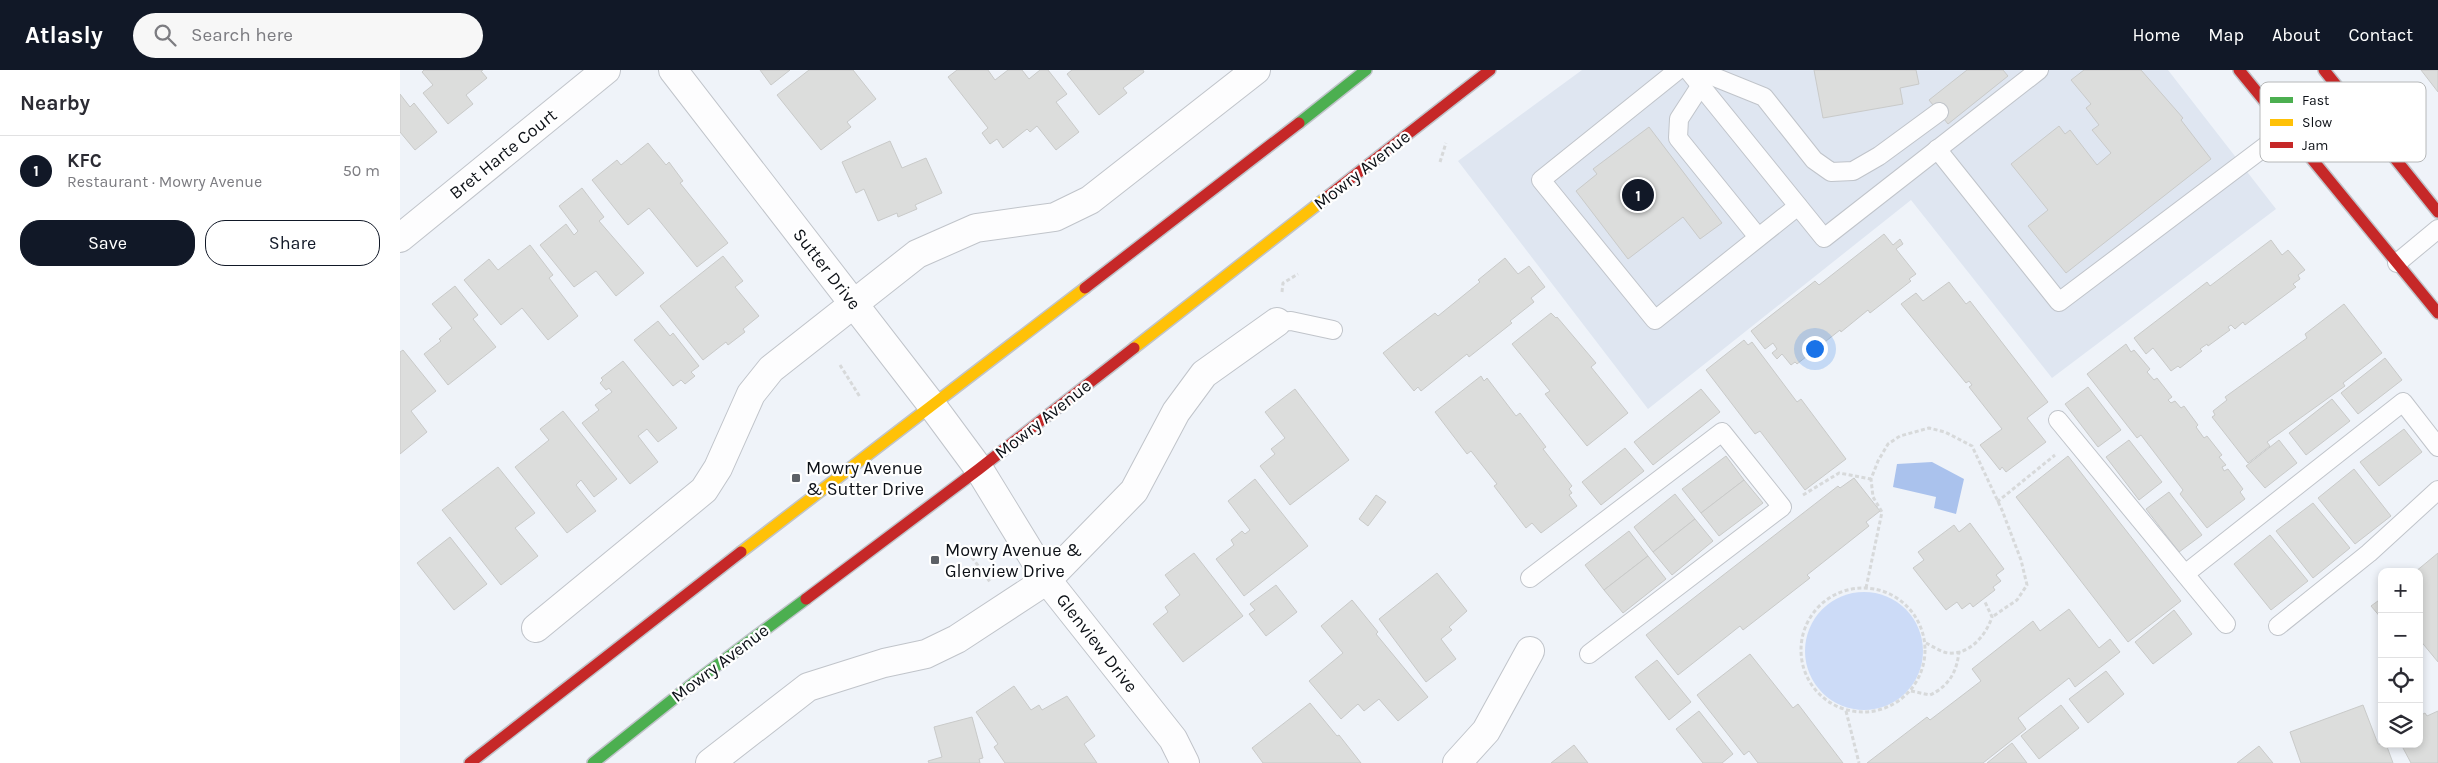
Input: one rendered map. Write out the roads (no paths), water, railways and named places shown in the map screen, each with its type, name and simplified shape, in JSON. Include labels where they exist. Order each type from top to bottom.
[{"type":"main road","points":[[470,763],[931,404],[1182,214],[1366,70]]},
{"type":"main road","name":"Mowry Avenue","points":[[593,763],[696,681],[979,469],[1490,70]]},
{"type":"main road","points":[[2238,70],[2260,97]]},
{"type":"main road","points":[[2324,70],[2334,82]]},
{"type":"main road","points":[[2314,162],[2438,313]]},
{"type":"main road","points":[[2398,162],[2438,212]]},
{"type":"street","name":"Bret Harte Court","points":[[400,238],[606,70]]},
{"type":"street","name":"Sutter Drive","points":[[673,70],[854,302],[979,469]]},
{"type":"street","points":[[536,628],[704,490],[718,468],[751,394],[771,369],[854,302],[917,254],[976,228],[1056,217],[1090,200],[1256,70]]},
{"type":"street","points":[[710,763],[808,687],[884,662],[926,654],[957,639],[1048,580],[1134,491],[1176,412],[1204,374],[1277,322]]},
{"type":"street","name":"Glenview Drive","points":[[979,469],[1048,580],[1173,739],[1185,763]]},
{"type":"street","points":[[1457,763],[1486,731],[1530,651]]},
{"type":"lane","points":[[1678,70],[1541,180],[1655,320],[1798,206]]},
{"type":"lane","points":[[1688,70],[1699,78],[1824,238],[2039,70]]},
{"type":"lane","points":[[1699,78],[1679,119],[1678,138],[1758,237]]},
{"type":"lane","points":[[1699,78],[1764,97],[1814,160],[1831,172],[1853,171],[1879,156],[1939,112]]},
{"type":"lane","points":[[1937,149],[2059,302],[2260,150]]},
{"type":"lane","points":[[2397,262],[2438,229]]},
{"type":"lane","points":[[1277,322],[1291,321],[1333,330]]},
{"type":"lane","points":[[2185,574],[2403,402],[2438,447]]},
{"type":"lane","points":[[2058,420],[2226,624]]},
{"type":"lane","points":[[1530,578],[1722,432],[1782,507],[1590,654]]},
{"type":"lane","points":[[2278,626],[2369,553],[2438,490]]},
{"type":"place","name":"KFC","points":[[1638,195]]},
{"type":"place","name":"Mowry Avenue & Sutter Drive","points":[[796,478]]},
{"type":"place","name":"Mowry Avenue & Glenview Drive","points":[[935,560]]}]
